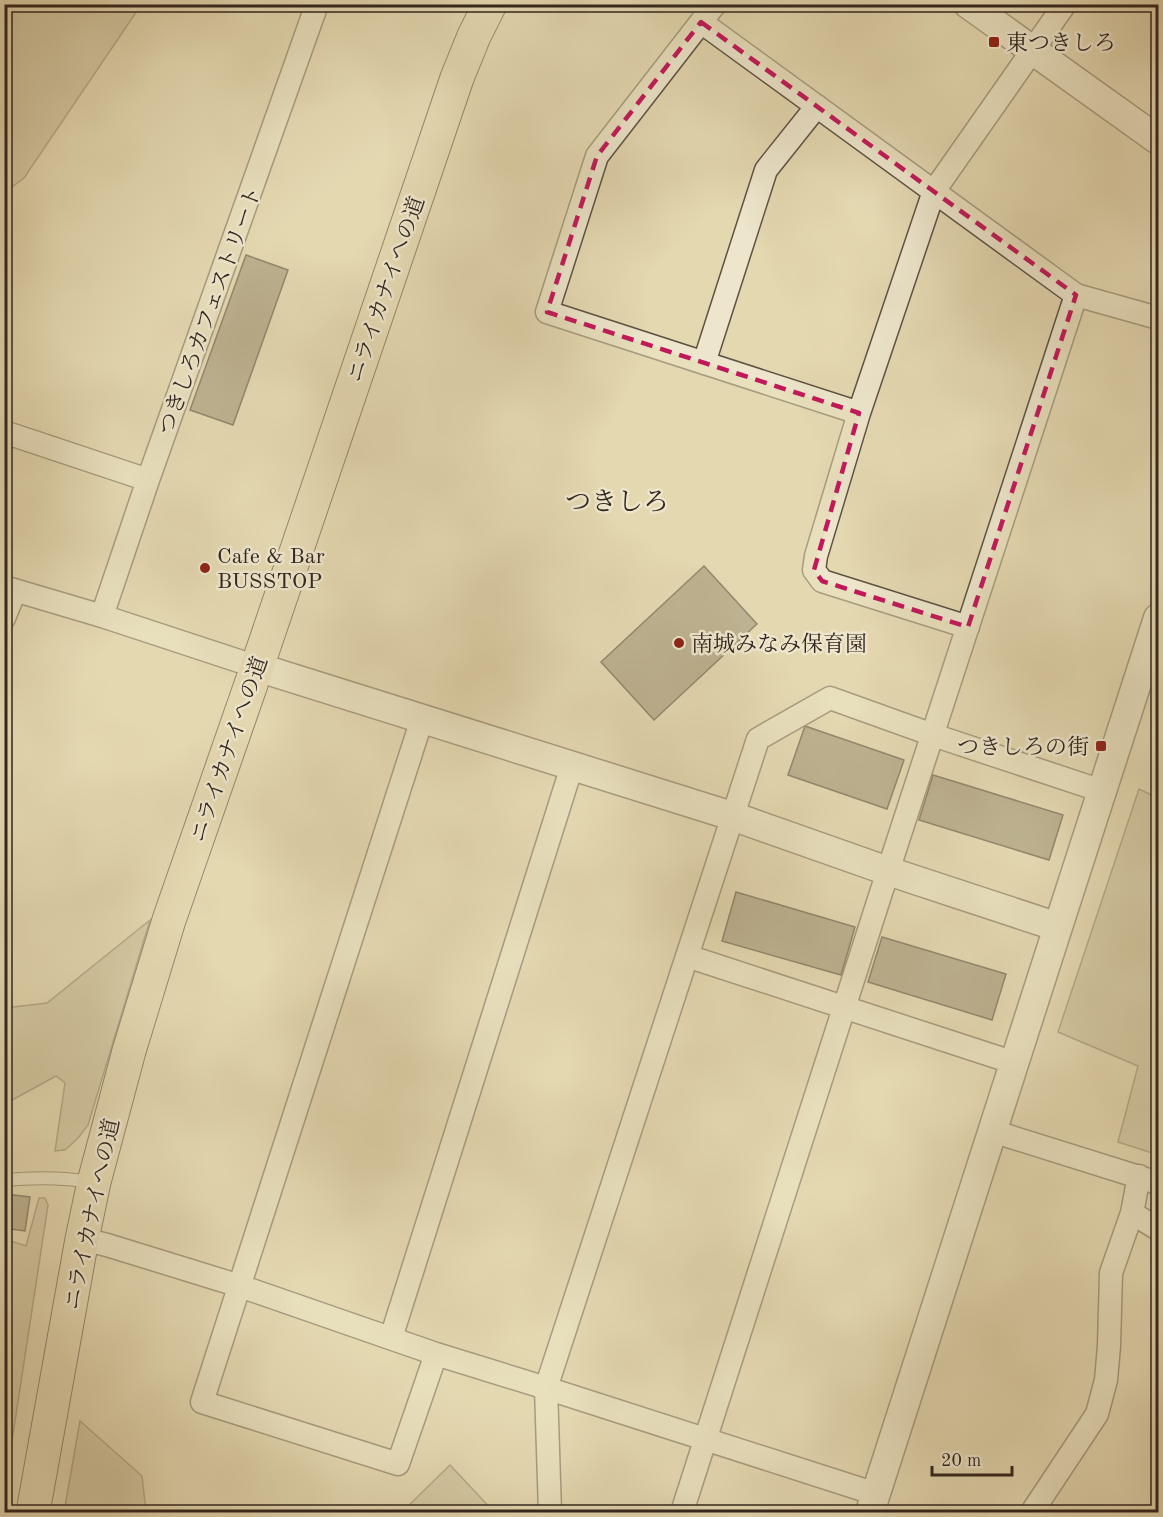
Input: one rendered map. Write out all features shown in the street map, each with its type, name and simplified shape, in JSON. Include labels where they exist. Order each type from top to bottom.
[{"type":"main road","name":"ニライカナイへの道","points":[[33,1512],[82,1239],[94,1182],[129,1051],[169,920],[257,668],[453,88],[490,4]]},
{"type":"street","name":"つきしろカフェストリート","points":[[102,616],[317,4]]},
{"type":"street","points":[[968,4],[1158,140]]},
{"type":"street","points":[[968,627],[822,581],[814,570],[816,556],[859,413],[934,191],[1065,4]]},
{"type":"street","points":[[859,413],[546,312],[597,156],[708,13],[817,106],[1076,295],[1158,318]]},
{"type":"street","points":[[704,363],[766,170],[817,106]]},
{"type":"street","points":[[682,1512],[1076,295]]},
{"type":"street","points":[[4,432],[148,480]]},
{"type":"street","points":[[4,618],[10,589],[102,616],[257,668],[732,816],[888,872],[1058,927]]},
{"type":"street","points":[[82,1239],[240,1286],[436,1354],[705,1439],[873,1503],[1102,791],[1152,659],[1158,618]]},
{"type":"street","points":[[550,1512],[546,1388],[758,739],[830,698],[1102,791]]},
{"type":"street","points":[[422,719],[202,1402],[398,1464],[436,1354]]},
{"type":"street","points":[[391,1338],[572,766]]},
{"type":"street","points":[[687,956],[1015,1063]]},
{"type":"street","points":[[992,1131],[1149,1179],[1132,1213],[1111,1273],[1106,1380],[1097,1414],[1032,1512]]},
{"type":"street","points":[[1132,1213],[1158,1229]]},
{"type":"lane","points":[[4,1180],[65,1177],[94,1182]]},
{"type":"highlighted area","points":[[701,22],[1076,295],[968,627],[822,581],[814,570],[859,413],[547,312],[597,156]]},
{"type":"shaded area","points":[[5,4],[141,5],[24,178],[5,192]]},
{"type":"shaded area","points":[[1139,789],[1158,798],[1158,1155],[1118,1142],[1138,1066],[1058,1032]]},
{"type":"shaded area","points":[[150,920],[88,1125],[65,1150],[55,1151],[65,1083],[56,1076],[5,1104],[5,1008],[47,1003]]},
{"type":"shaded area","points":[[39,1198],[45,1198],[48,1205],[5,1487],[5,1239],[26,1246]]},
{"type":"shaded area","points":[[80,1421],[142,1476],[146,1512],[64,1512]]},
{"type":"shaded area","points":[[450,1465],[494,1512],[402,1512]]},
{"type":"building","points":[[246,255],[288,270],[233,425],[190,410]]},
{"type":"building","name":"南城みなみ保育園","points":[[704,566],[757,624],[654,720],[601,662]]},
{"type":"building","points":[[805,726],[904,760],[887,809],[788,775]]},
{"type":"building","points":[[933,775],[1063,815],[1049,860],[919,820]]},
{"type":"building","points":[[736,892],[855,927],[841,975],[722,941]]},
{"type":"building","points":[[882,937],[1006,974],[992,1020],[868,982]]},
{"type":"building","points":[[5,1194],[30,1197],[25,1231],[4,1228]]},
{"type":"place","name":"東つきしろ","points":[[994,42]]},
{"type":"place","name":"Cafe & Bar BUSSTOP","points":[[205,568]]},
{"type":"place","name":"南城みなみ保育園","points":[[679,643]]},
{"type":"place","name":"つきしろの街","points":[[1101,746]]},
{"type":"district","name":"つきしろ","points":[[617,501]]}]
